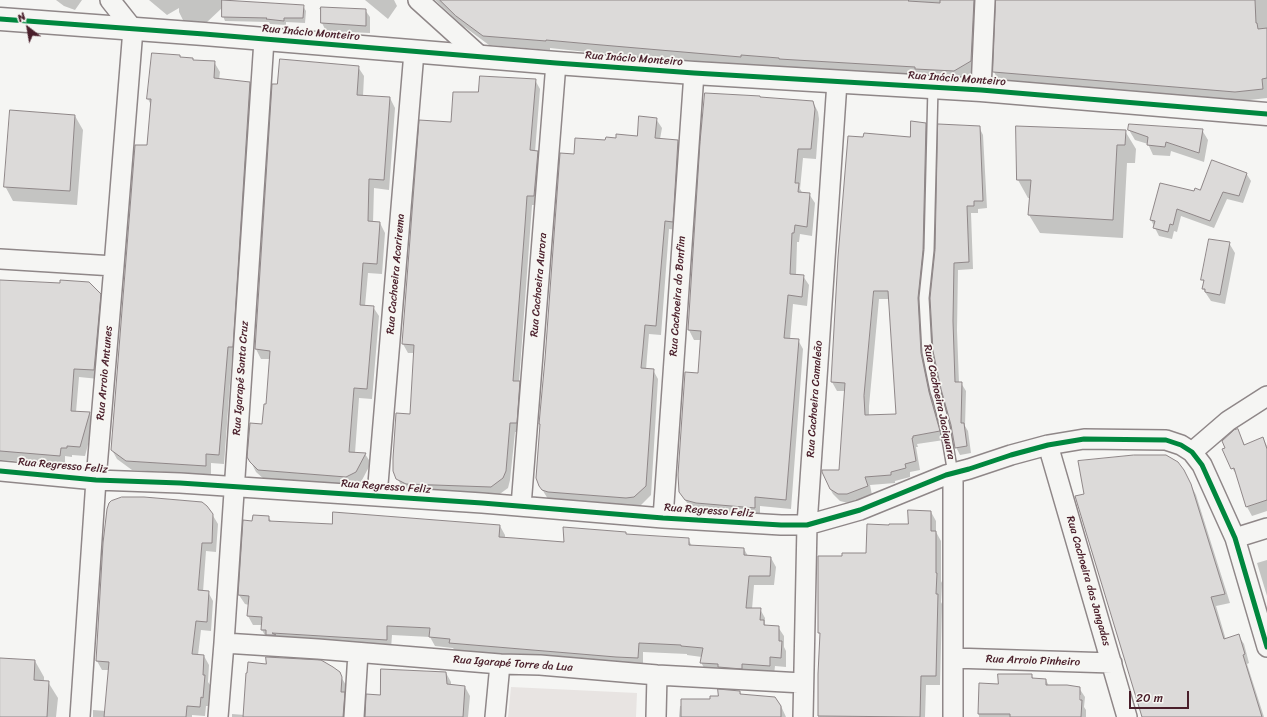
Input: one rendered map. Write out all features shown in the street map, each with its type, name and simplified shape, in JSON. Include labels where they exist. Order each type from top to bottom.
[{"type":"street","points":[[110,0],[133,29]]},
{"type":"street","points":[[418,0],[480,56]]},
{"type":"street","points":[[981,90],[985,0]]},
{"type":"street","name":"Rua Inácio Monteiro","points":[[0,19],[480,56],[556,64],[981,90],[1267,114]]},
{"type":"street","name":"Rua Arroio Antunes","points":[[80,717],[96,480],[133,29]]},
{"type":"street","name":"Rua Igarapé Santa Cruz","points":[[218,717],[264,40]]},
{"type":"street","name":"Rua Cachoeira Acarirema","points":[[377,496],[414,52]]},
{"type":"street","name":"Rua Cachoeira Aurora","points":[[521,506],[556,64]]},
{"type":"street","name":"Rua Cachoeira do Bonfim","points":[[662,518],[694,73]]},
{"type":"street","name":"Rua Cachoeira Camaleão","points":[[803,717],[807,524],[837,82]]},
{"type":"street","points":[[0,259],[114,266]]},
{"type":"street","points":[[1192,452],[1228,421],[1267,396]]},
{"type":"street","name":"Rua Regresso Feliz","points":[[0,471],[96,480],[180,483],[521,506],[662,518],[781,525],[807,524],[860,510],[946,475],[1048,445],[1084,439],[1166,440],[1181,445],[1192,452],[1202,464],[1235,538],[1267,647]]},
{"type":"street","name":"Rua Cachoeira das Jangadas","points":[[1048,445],[1127,717]]},
{"type":"street","name":"Rua Cachoeira Jaciquara","points":[[953,474],[953,717]]},
{"type":"street","points":[[1235,538],[1267,528]]},
{"type":"street","name":"Rua Igarapé Torre da Lua","points":[[224,643],[500,664],[540,665],[657,675],[803,683]]},
{"type":"street","points":[[354,717],[358,653]]},
{"type":"street","name":"Rua Arroio Pinheiro","points":[[953,658],[1112,664]]},
{"type":"street","points":[[495,717],[500,664]]},
{"type":"street","points":[[656,717],[657,675]]},
{"type":"street","points":[[1117,717],[1121,694]]},
{"type":"lane","name":"Rua Cachoeira Jaciquara","points":[[933,87],[929,250],[924,298],[926,352],[945,427],[953,474]]},
{"type":"shaded area","points":[[511,687],[637,693],[636,717],[508,717]]},
{"type":"building","points":[[222,0],[304,5],[303,18],[284,18],[284,21],[266,19],[267,18],[222,17]]},
{"type":"building","points":[[440,0],[909,0],[908,1],[940,3],[940,0],[974,0],[971,61],[954,71],[741,55],[741,57],[483,36],[456,16]]},
{"type":"building","points":[[996,0],[1255,0],[1256,23],[1258,29],[1267,28],[1267,78],[1262,79],[1263,89],[1235,92],[993,72]]},
{"type":"building","points":[[321,7],[366,9],[366,26],[321,23]]},
{"type":"building","points":[[152,53],[180,55],[180,57],[193,58],[193,60],[215,61],[214,78],[250,82],[233,347],[228,347],[219,455],[206,454],[206,466],[126,461],[111,450],[135,145],[147,145],[151,99],[147,99]]},
{"type":"building","points":[[280,59],[359,66],[357,95],[390,97],[384,180],[369,179],[368,221],[380,222],[377,264],[363,263],[360,305],[374,306],[367,389],[354,388],[349,452],[366,453],[356,472],[346,477],[258,470],[247,457],[250,423],[262,424],[264,404],[266,404],[270,351],[255,349],[272,84],[277,84]]},
{"type":"building","points":[[480,76],[536,79],[530,150],[538,151],[534,196],[527,196],[513,381],[520,381],[517,423],[510,423],[506,471],[503,478],[491,487],[406,484],[396,479],[393,471],[393,458],[396,413],[410,414],[414,345],[402,344],[419,120],[451,122],[453,92],[478,92]]},
{"type":"building","points":[[705,93],[813,101],[815,109],[811,149],[798,149],[795,183],[799,183],[798,192],[810,193],[807,227],[795,225],[794,233],[792,233],[790,274],[804,275],[802,297],[788,295],[784,338],[799,339],[786,500],[755,497],[755,508],[696,503],[685,500],[679,492],[678,475],[685,372],[698,373],[701,331],[688,330],[700,142]]},
{"type":"building","points":[[10,110],[75,115],[70,191],[4,187]]},
{"type":"building","points":[[639,116],[657,118],[655,138],[678,140],[673,222],[665,221],[656,326],[645,325],[641,368],[654,369],[646,486],[634,497],[626,498],[548,492],[542,490],[536,478],[560,153],[574,154],[575,138],[605,140],[606,137],[616,138],[616,134],[637,136]]},
{"type":"building","points":[[911,121],[926,123],[923,250],[918,298],[921,353],[929,392],[940,431],[913,436],[912,438],[916,461],[905,464],[906,468],[891,472],[891,475],[865,477],[868,486],[847,494],[838,494],[830,489],[822,470],[839,470],[845,383],[831,382],[838,257],[848,136],[863,137],[864,133],[910,137]],"holes":[[[874,291],[888,291],[896,414],[865,415],[864,396]]]},
{"type":"building","points":[[938,124],[980,126],[983,201],[974,201],[974,206],[967,206],[969,262],[954,263],[953,321],[955,382],[962,382],[961,423],[964,423],[967,446],[955,448],[933,351],[930,298],[935,250]]},
{"type":"building","points":[[1129,124],[1203,129],[1199,153],[1166,142],[1165,147],[1147,145],[1148,137],[1128,130]]},
{"type":"building","points":[[1016,126],[1126,130],[1125,145],[1117,145],[1113,220],[1028,215],[1031,180],[1017,180]]},
{"type":"building","points":[[1212,160],[1247,173],[1239,196],[1223,192],[1210,221],[1177,209],[1173,225],[1170,224],[1168,232],[1153,228],[1155,221],[1150,220],[1160,183],[1194,191],[1195,188],[1200,190]]},
{"type":"building","points":[[1209,239],[1230,242],[1220,295],[1205,292],[1205,289],[1202,289],[1204,280],[1201,280]]},
{"type":"building","points":[[0,280],[60,283],[60,280],[89,282],[101,294],[94,370],[74,369],[71,411],[90,412],[80,447],[67,446],[67,448],[61,448],[60,456],[0,451]]},
{"type":"building","points":[[1238,429],[1244,445],[1263,437],[1267,449],[1267,500],[1246,507],[1234,468],[1231,469],[1222,449],[1225,448],[1222,441],[1234,430]]},
{"type":"building","points":[[1134,455],[1166,455],[1178,462],[1191,484],[1225,594],[1211,597],[1224,639],[1239,634],[1245,654],[1243,655],[1262,717],[1142,717],[1075,496],[1084,494],[1078,461]]},
{"type":"building","points":[[122,497],[144,497],[202,502],[213,514],[212,543],[202,543],[198,590],[209,591],[207,622],[196,621],[192,654],[204,655],[203,675],[205,675],[203,698],[201,697],[200,707],[187,706],[186,717],[104,717],[109,662],[96,661],[103,543],[109,503]]},
{"type":"building","points":[[908,510],[931,511],[931,531],[936,531],[936,594],[938,594],[936,676],[921,676],[920,717],[818,716],[820,633],[818,633],[818,556],[842,556],[842,553],[866,553],[867,524],[908,524]]},
{"type":"building","points":[[333,512],[500,525],[499,537],[564,542],[563,527],[626,532],[626,534],[689,538],[689,545],[744,548],[744,555],[771,557],[770,576],[749,576],[746,608],[761,608],[760,620],[764,620],[764,625],[779,626],[779,641],[782,641],[781,658],[770,657],[770,666],[742,664],[742,669],[718,667],[718,664],[700,663],[703,648],[681,645],[639,643],[638,658],[616,657],[449,643],[450,639],[429,637],[430,628],[387,626],[387,640],[272,633],[276,635],[266,635],[266,630],[261,630],[262,617],[247,616],[249,596],[238,595],[243,520],[252,521],[253,515],[269,516],[269,521],[332,524]]},
{"type":"building","points":[[266,657],[321,660],[340,672],[342,677],[341,692],[345,692],[343,717],[243,717],[248,662],[266,664]]},
{"type":"building","points":[[0,658],[35,660],[34,680],[49,681],[47,717],[0,717]]},
{"type":"building","points":[[381,669],[446,672],[447,684],[465,686],[463,717],[365,717],[366,694],[380,695]]},
{"type":"building","points":[[998,674],[1032,674],[1032,678],[1046,679],[1046,685],[1067,685],[1080,687],[1080,700],[1082,700],[1081,717],[1010,717],[1010,714],[978,714],[979,683],[998,684]]},
{"type":"building","points":[[718,689],[740,691],[740,694],[775,697],[781,706],[781,717],[681,717],[681,699],[710,699],[710,696],[718,696]]},
{"type":"cycle path","points":[[0,19],[694,73],[981,90],[1267,114]]},
{"type":"cycle path","points":[[0,471],[96,480],[180,483],[482,503],[663,518],[781,525],[807,525],[860,510],[946,475],[1048,445],[1084,439],[1166,440],[1181,445],[1192,452],[1202,465],[1235,538],[1267,647]]}]
